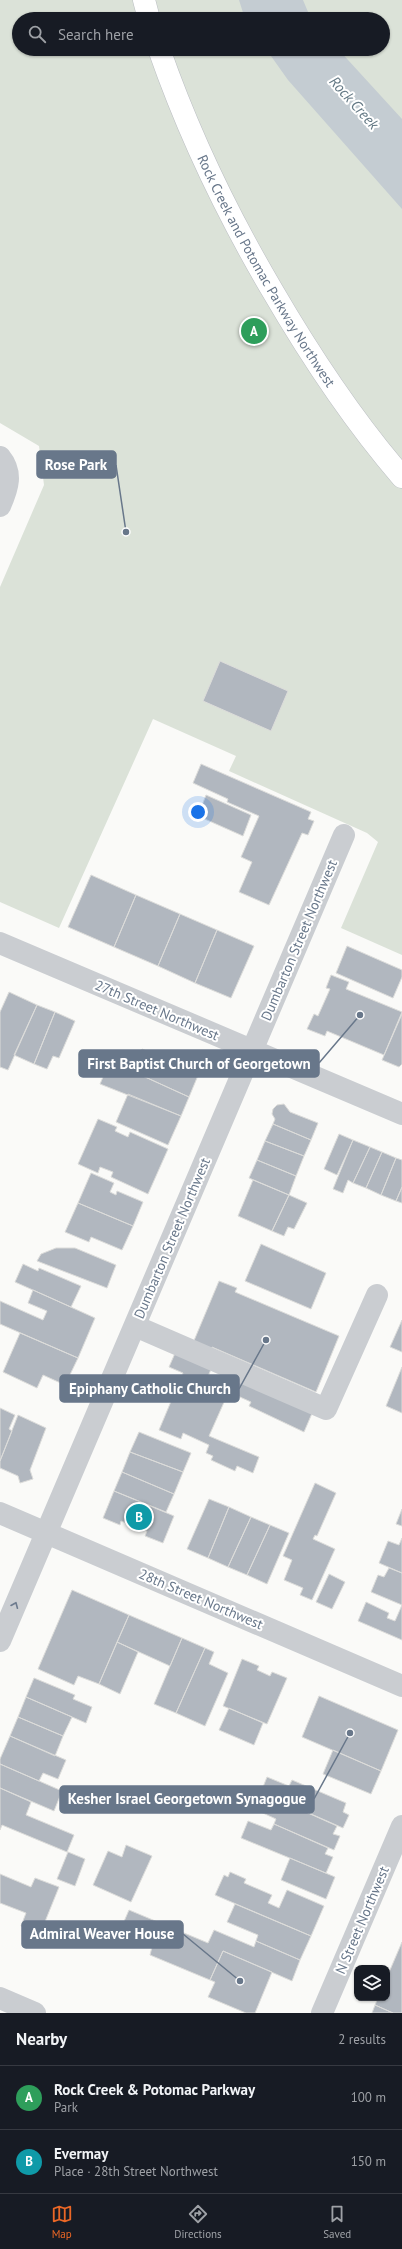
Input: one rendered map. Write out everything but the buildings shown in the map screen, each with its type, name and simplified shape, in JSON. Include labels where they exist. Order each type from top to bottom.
[{"type":"main road","points":[[144,0],[147,12]]},
{"type":"main road","name":"Rock Creek and Potomac Parkway Northwest","points":[[162,56],[194,141],[214,186],[302,343],[337,394],[375,445],[402,476]]},
{"type":"street","points":[[0,457],[6,465],[9,475],[8,486],[0,506]]},
{"type":"street","name":"Dumbarton Street Northwest","points":[[0,1641],[344,835]]},
{"type":"street","name":"27th Street Northwest","points":[[0,943],[402,1114]]},
{"type":"street","points":[[135,1326],[326,1409],[377,1295]]},
{"type":"street","name":"28th Street Northwest","points":[[0,1513],[402,1686]]},
{"type":"street","name":"N Street Northwest","points":[[322,2013],[402,1826]]},
{"type":"street","points":[[0,1998],[35,2013]]},
{"type":"shaded area","points":[[0,0],[402,0],[402,955],[341,928],[378,842],[367,833],[229,771],[236,756],[153,719],[59,928],[0,902],[0,587],[44,485],[39,446],[0,423]]},
{"type":"water","points":[[239,0],[303,0],[308,12],[243,12]]},
{"type":"water","name":"Rock Creek","points":[[271,56],[344,56],[402,119],[402,209],[288,80]]},
{"type":"place","name":"Rock Creek & Potomac Parkway","points":[[254,331]]},
{"type":"place","name":"Rose Park","points":[[126,532]]},
{"type":"place","name":"First Baptist Church of Georgetown","points":[[360,1015]]},
{"type":"place","name":"Epiphany Catholic Church","points":[[266,1340]]},
{"type":"place","name":"Evermay","points":[[139,1517]]},
{"type":"place","name":"Kesher Israel Georgetown Synagogue","points":[[350,1733]]},
{"type":"place","name":"Admiral Weaver House","points":[[240,1981]]}]
